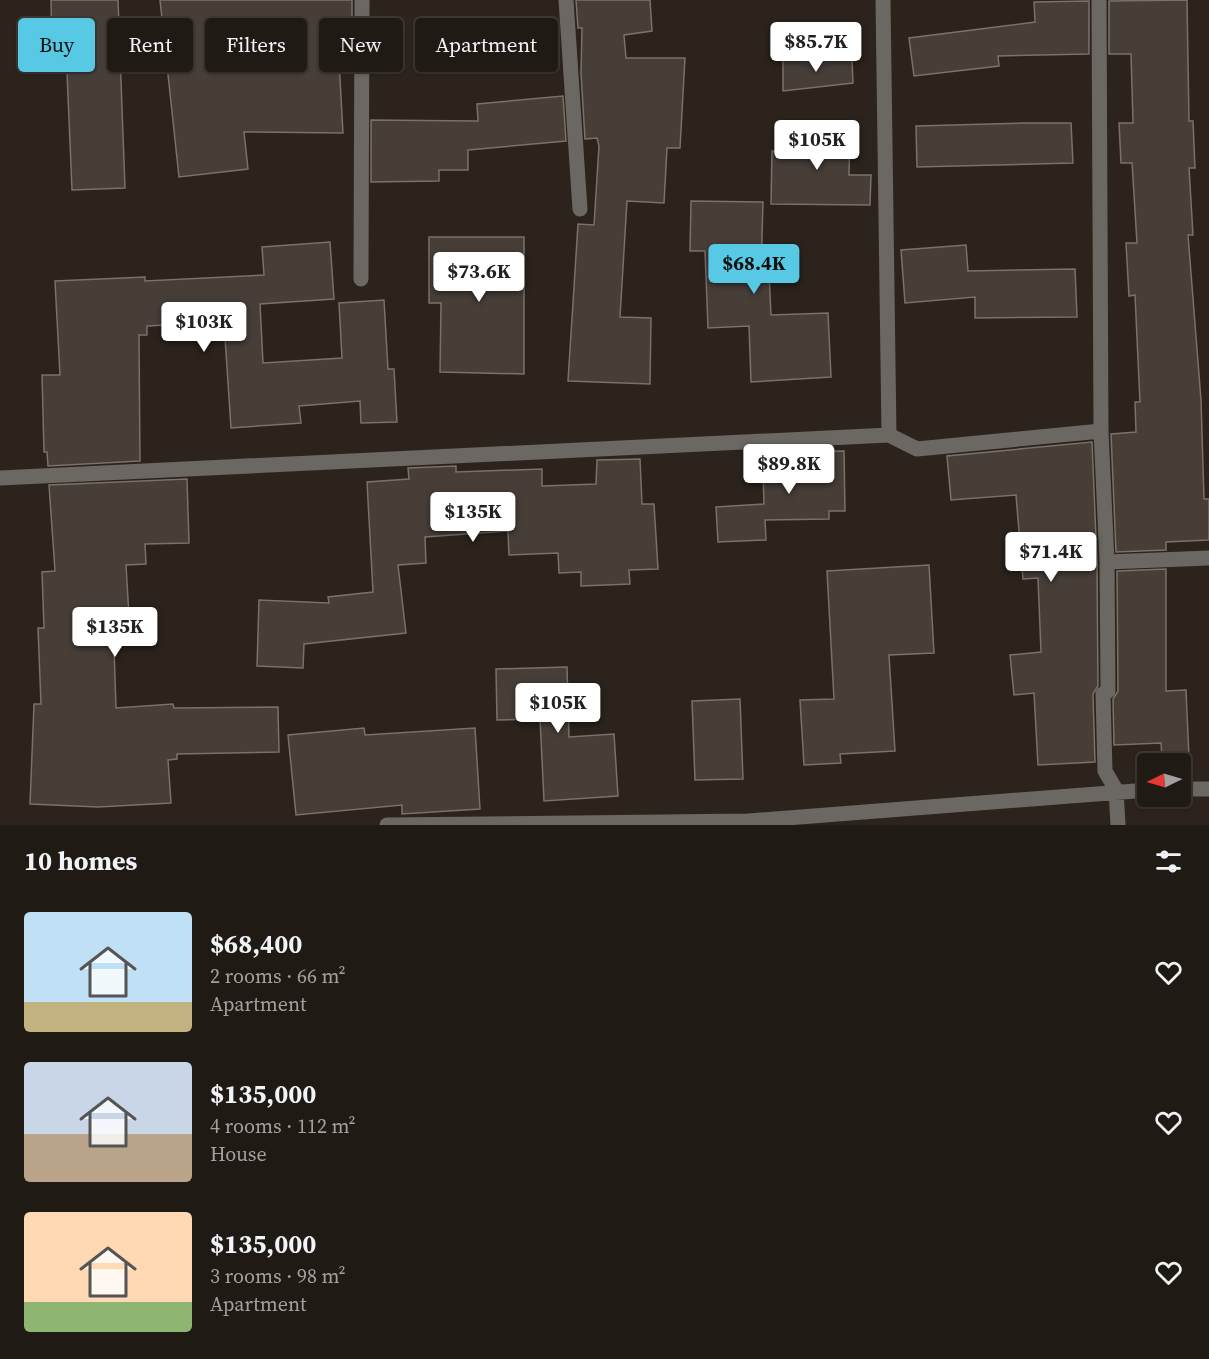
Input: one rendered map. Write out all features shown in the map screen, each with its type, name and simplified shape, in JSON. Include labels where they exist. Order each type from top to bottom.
[{"type":"street","points":[[361,279],[362,0]]},
{"type":"street","points":[[566,0],[580,209]]},
{"type":"street","points":[[883,0],[890,435]]},
{"type":"street","points":[[1099,0],[1101,431],[1107,562],[1108,691],[1103,694],[1105,771],[1116,790],[1118,825]]},
{"type":"street","points":[[0,478],[890,435],[917,449],[1101,431]]},
{"type":"street","points":[[1107,562],[1209,558]]},
{"type":"street","points":[[1191,789],[1209,789]]},
{"type":"street","points":[[387,825],[748,823],[1137,790]]},
{"type":"building","points":[[51,0],[118,0],[119,18],[107,18],[107,72],[121,72],[125,188],[72,190],[67,72],[95,72],[95,18],[51,18]]},
{"type":"building","points":[[160,0],[352,0],[352,18],[319,18],[319,72],[340,72],[343,133],[244,132],[248,169],[179,177],[168,72],[193,72],[193,18],[162,18]]},
{"type":"building","points":[[576,0],[650,0],[652,31],[624,35],[626,58],[685,58],[680,148],[667,148],[664,203],[627,201],[620,317],[651,318],[650,384],[568,381],[578,224],[594,225],[599,146],[597,138],[585,139],[581,73],[582,28],[578,28]]},
{"type":"building","points":[[1187,0],[1189,121],[1193,121],[1195,168],[1189,168],[1193,235],[1188,235],[1201,400],[1204,499],[1209,499],[1209,540],[1166,542],[1166,550],[1116,552],[1111,434],[1136,432],[1135,402],[1140,402],[1135,295],[1129,296],[1126,243],[1137,243],[1132,163],[1121,163],[1119,123],[1133,123],[1131,54],[1109,54],[1109,1]]},
{"type":"building","points":[[1089,1],[1089,54],[998,56],[999,66],[914,76],[909,38],[1035,22],[1034,2]]},
{"type":"building","points":[[783,59],[852,59],[853,83],[783,91]]},
{"type":"building","points":[[563,96],[566,141],[468,150],[468,170],[439,170],[439,181],[371,182],[371,120],[478,121],[477,104]]},
{"type":"building","points":[[1071,123],[1073,163],[917,167],[916,126]]},
{"type":"building","points":[[850,129],[849,175],[871,175],[870,205],[771,204],[772,151],[783,151],[783,131]]},
{"type":"building","points":[[691,201],[763,202],[761,274],[769,273],[771,315],[828,313],[831,377],[751,382],[749,326],[708,328],[705,251],[690,251]]},
{"type":"building","points":[[429,237],[524,237],[524,374],[440,372],[441,303],[429,303]]},
{"type":"building","points":[[330,242],[334,299],[260,304],[263,363],[342,358],[339,303],[384,300],[388,369],[394,369],[397,422],[361,423],[360,401],[299,406],[301,423],[231,428],[224,322],[147,326],[147,335],[139,335],[140,461],[48,466],[47,452],[44,452],[42,375],[60,375],[55,281],[145,277],[145,281],[264,275],[262,247]]},
{"type":"building","points":[[966,245],[968,271],[1075,269],[1077,317],[975,318],[975,297],[905,303],[901,250]]},
{"type":"building","points":[[1092,442],[1097,562],[1098,686],[1093,694],[1095,762],[1038,765],[1034,693],[1014,695],[1010,655],[1041,652],[1038,578],[1023,579],[1016,495],[951,500],[947,456]]},
{"type":"building","points":[[844,451],[845,511],[829,511],[829,519],[765,520],[766,540],[718,542],[716,507],[764,504],[763,472],[771,471],[771,452]]},
{"type":"building","points":[[640,459],[642,504],[654,504],[658,569],[629,570],[630,584],[581,586],[581,572],[559,573],[558,553],[509,555],[508,531],[425,537],[426,563],[398,565],[406,633],[304,644],[303,668],[257,666],[259,600],[329,603],[328,597],[373,592],[367,482],[409,479],[408,468],[456,466],[456,472],[542,469],[542,486],[596,484],[597,460]]},
{"type":"building","points":[[187,479],[189,543],[145,544],[146,564],[126,565],[129,616],[113,617],[116,708],[173,704],[174,708],[278,707],[279,752],[177,754],[177,759],[168,760],[171,803],[98,807],[30,804],[34,704],[41,704],[38,628],[44,628],[42,572],[55,571],[49,485]]},
{"type":"building","points":[[929,565],[934,653],[889,655],[895,751],[840,754],[841,763],[804,765],[800,700],[834,699],[827,571]]},
{"type":"building","points":[[1166,569],[1166,691],[1186,690],[1189,753],[1162,753],[1161,743],[1114,745],[1113,699],[1118,691],[1117,571]]},
{"type":"building","points":[[567,667],[569,737],[614,734],[618,796],[544,801],[540,719],[497,720],[496,669]]},
{"type":"building","points":[[740,699],[743,779],[695,780],[692,701]]},
{"type":"building","points":[[364,728],[365,735],[475,728],[480,809],[402,814],[402,805],[296,815],[288,735]]}]
